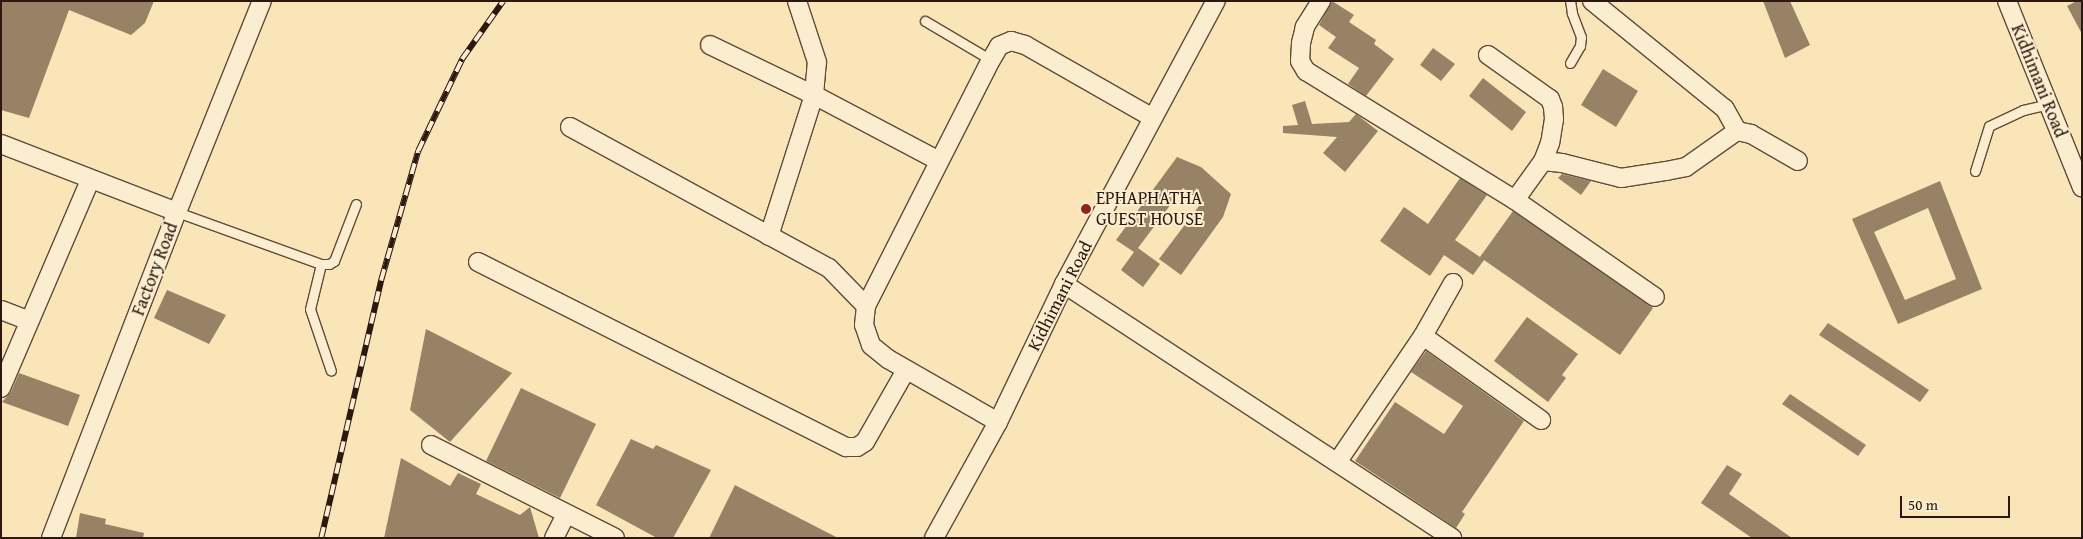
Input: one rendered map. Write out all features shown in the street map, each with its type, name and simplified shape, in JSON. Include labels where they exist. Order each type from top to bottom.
[{"type":"street","name":"Factory Road","points":[[51,538],[177,212],[262,1]]},
{"type":"street","points":[[769,236],[814,95],[817,62],[797,1]]},
{"type":"street","name":"Kidhimani Road","points":[[934,538],[998,422],[1064,284],[1216,1]]},
{"type":"street","points":[[1321,1],[1306,27],[1301,43],[1300,61],[1306,70],[1515,200],[1655,297]]},
{"type":"street","points":[[1592,1],[1725,109],[1737,131]]},
{"type":"street","name":"Kidhimani Road","points":[[2007,1],[2082,188]]},
{"type":"street","points":[[998,422],[888,359],[871,345],[864,325],[866,306],[939,161],[999,46],[1011,41],[1025,45],[1153,118]]},
{"type":"street","points":[[710,45],[814,95],[939,161]]},
{"type":"street","points":[[1488,56],[1550,99],[1554,119],[1550,143],[1543,161],[1515,200]]},
{"type":"street","points":[[570,127],[829,268],[866,306]]},
{"type":"street","points":[[1543,161],[1562,163],[1621,178],[1666,172],[1686,167],[1737,131],[1750,134],[1798,161]]},
{"type":"street","points":[[1,144],[90,180],[177,212]]},
{"type":"street","points":[[1,388],[90,180]]},
{"type":"street","points":[[478,262],[846,447],[857,447],[865,442],[906,370]]},
{"type":"street","points":[[1338,462],[1423,336],[1453,283]]},
{"type":"street","points":[[1064,284],[1452,538]]},
{"type":"street","points":[[1,310],[29,321]]},
{"type":"street","points":[[1423,336],[1541,420]]},
{"type":"street","points":[[431,445],[615,538]]},
{"type":"street","points":[[554,538],[566,514]]},
{"type":"lane","points":[[1570,1],[1572,13],[1581,38],[1580,46],[1570,63]]},
{"type":"lane","points":[[925,21],[991,60]]},
{"type":"lane","points":[[1975,171],[1989,126],[2023,110],[2048,104]]},
{"type":"lane","points":[[177,212],[322,264],[329,264],[334,261],[356,204]]},
{"type":"lane","points":[[322,264],[310,309],[331,371]]},
{"type":"building","points":[[1,1],[154,1],[145,23],[131,35],[69,10],[29,118],[1,110]]},
{"type":"building","points":[[1332,1],[1354,15],[1349,22],[1376,40],[1374,44],[1394,59],[1366,96],[1348,84],[1359,68],[1328,48],[1336,37],[1319,25]]},
{"type":"building","points":[[1763,1],[1790,1],[1810,45],[1785,58]]},
{"type":"building","points":[[2077,1],[2082,1],[2082,34],[2067,6]]},
{"type":"building","points":[[1433,48],[1455,64],[1441,81],[1420,65]]},
{"type":"building","points":[[1603,69],[1638,91],[1616,127],[1581,105]]},
{"type":"building","points":[[1483,78],[1526,112],[1512,131],[1469,96]]},
{"type":"building","points":[[1305,101],[1312,124],[1349,122],[1356,114],[1378,131],[1345,172],[1323,153],[1337,137],[1283,133],[1283,126],[1298,125],[1292,105]]},
{"type":"building","points":[[1177,157],[1201,167],[1231,194],[1223,217],[1181,275],[1159,259],[1202,202],[1183,188],[1138,248],[1160,264],[1143,287],[1121,270],[1134,252],[1116,240]]},
{"type":"building","points":[[1562,174],[1591,181],[1581,195],[1558,178]]},
{"type":"building","points":[[1460,178],[1487,195],[1455,240],[1480,257],[1513,211],[1653,308],[1620,355],[1484,260],[1473,275],[1444,255],[1430,276],[1380,241],[1404,207],[1428,224]]},
{"type":"building","points":[[1940,181],[1982,289],[1898,324],[1852,219]],"holes":[[[1928,208],[1956,279],[1905,300],[1874,232]]]},
{"type":"building","points":[[167,290],[226,315],[209,344],[154,318]]},
{"type":"building","points":[[1527,317],[1578,354],[1562,375],[1566,378],[1548,402],[1494,361]]},
{"type":"building","points":[[1828,323],[1929,390],[1920,402],[1819,335]]},
{"type":"building","points":[[426,329],[512,373],[450,442],[410,410]]},
{"type":"building","points":[[1426,351],[1524,421],[1462,512],[1465,514],[1456,528],[1355,461],[1395,402],[1444,434],[1463,406],[1411,372]]},
{"type":"building","points":[[19,373],[80,395],[68,426],[2,402],[11,392]]},
{"type":"building","points":[[521,388],[596,424],[560,498],[486,461]]},
{"type":"building","points":[[1790,394],[1866,445],[1858,456],[1782,404]]},
{"type":"building","points":[[631,439],[653,449],[656,445],[711,470],[673,538],[657,538],[596,505]]},
{"type":"building","points":[[401,458],[450,486],[458,473],[481,484],[476,494],[520,515],[530,507],[539,538],[384,538]]},
{"type":"building","points":[[1727,465],[1742,474],[1729,494],[1792,538],[1752,538],[1701,503]]},
{"type":"building","points":[[735,485],[838,538],[709,538]]},
{"type":"building","points":[[80,513],[106,519],[105,524],[144,533],[143,538],[76,538]]},
{"type":"railway","points":[[321,538],[381,280],[418,151],[462,59],[503,1]]},
{"type":"place","name":"EPHAPHATHA GUEST HOUSE","points":[[1086,209]]}]
